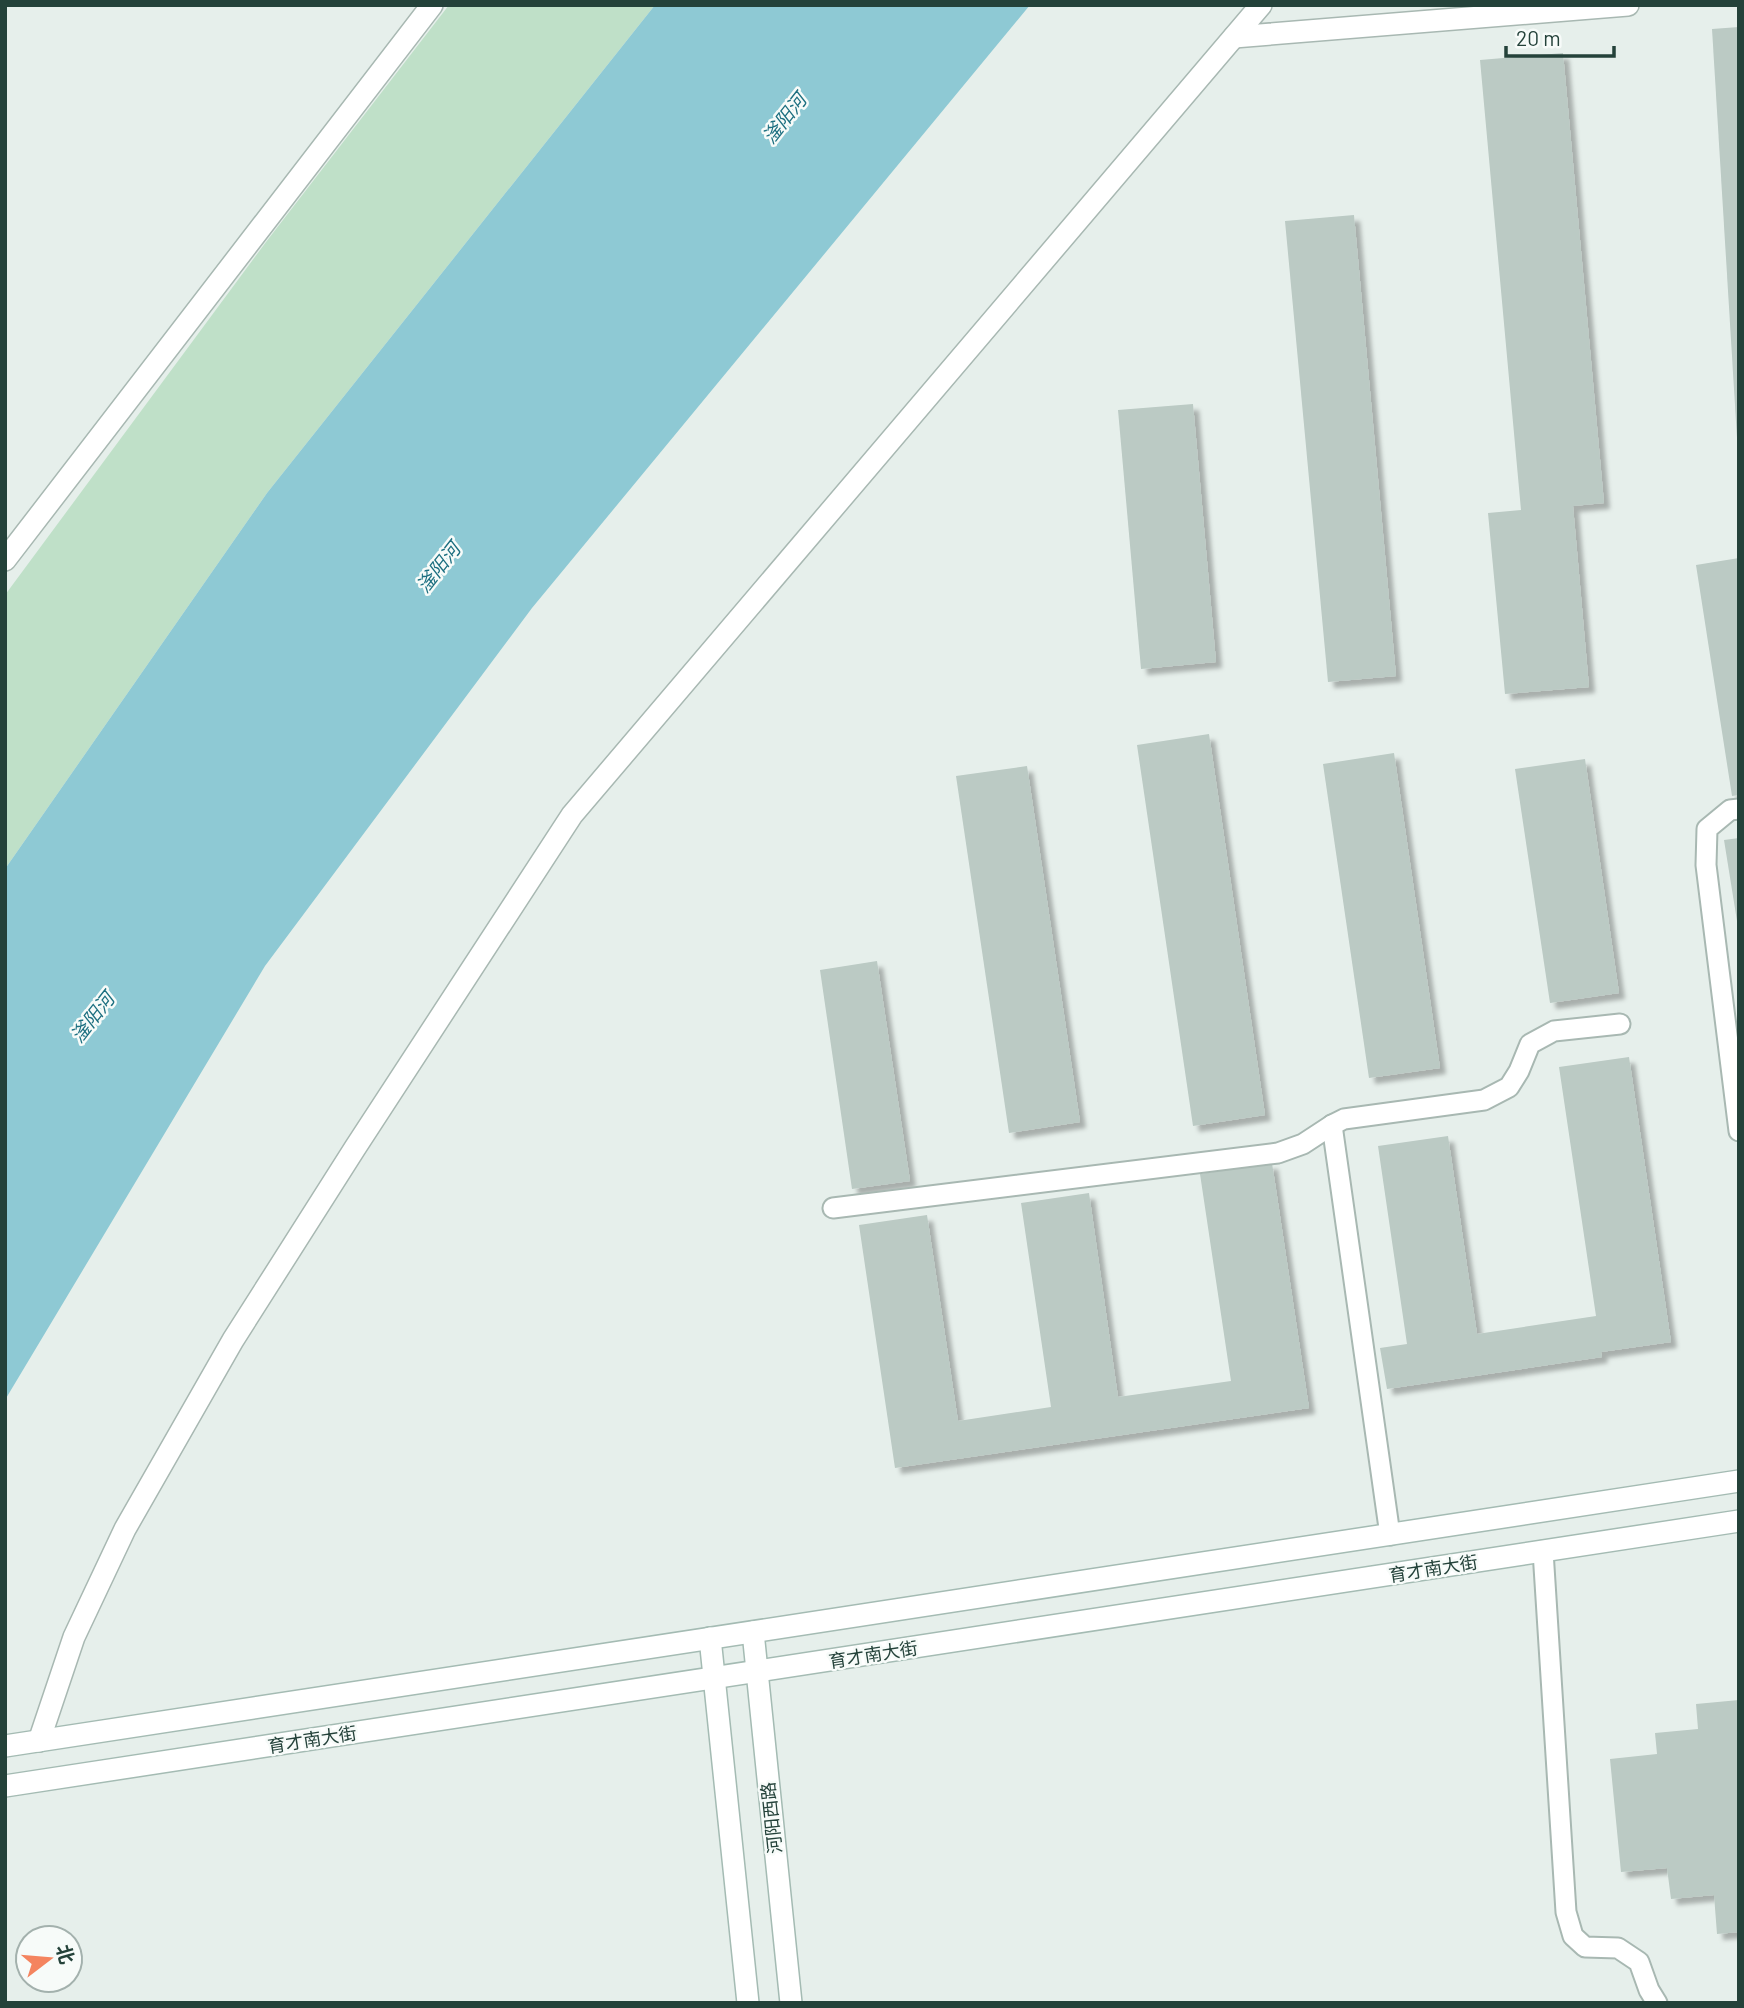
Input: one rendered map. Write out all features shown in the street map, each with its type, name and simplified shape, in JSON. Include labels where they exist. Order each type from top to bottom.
[{"type":"main road","points":[[5,560],[432,5]]},
{"type":"main road","points":[[21,1744],[125,1528],[233,1340],[572,816],[1261,5]]},
{"type":"main road","points":[[1234,37],[1628,5]]},
{"type":"main road","points":[[21,1744],[1739,1481]]},
{"type":"main road","name":"育才南大街","points":[[6,1786],[1739,1521]]},
{"type":"main road","name":"河阳西路","points":[[752,1632],[791,2003]]},
{"type":"main road","points":[[710,1638],[748,2003]]},
{"type":"lane","points":[[1739,809],[1730,810],[1707,829],[1706,865],[1739,1131]]},
{"type":"lane","points":[[833,1208],[1278,1153],[1303,1144],[1344,1119],[1484,1100],[1509,1087],[1530,1044],[1554,1031],[1620,1024]]},
{"type":"lane","points":[[1332,1125],[1390,1535]]},
{"type":"lane","points":[[1543,1551],[1566,1912],[1573,1936],[1586,1947],[1618,1948],[1639,1962],[1657,2003]]},
{"type":"green space","points":[[449,5],[655,5],[267,493],[5,869],[5,595],[266,242]]},
{"type":"water","name":"滏阳河","points":[[655,5],[1030,5],[532,608],[265,966],[5,1400],[5,869],[267,493]]},
{"type":"building","points":[[1739,27],[1739,438],[1737,438],[1712,29]]},
{"type":"building","points":[[1563,53],[1604,503],[1573,506],[1589,687],[1505,694],[1488,513],[1521,510],[1480,60]]},
{"type":"building","points":[[1354,215],[1396,676],[1328,682],[1285,221]]},
{"type":"building","points":[[1193,404],[1216,662],[1141,669],[1118,410]]},
{"type":"building","points":[[1739,558],[1739,795],[1732,796],[1696,565]]},
{"type":"building","points":[[1209,734],[1265,1115],[1193,1126],[1137,745]]},
{"type":"building","points":[[1394,753],[1440,1068],[1369,1078],[1323,764]]},
{"type":"building","points":[[1585,759],[1619,993],[1550,1003],[1515,769]]},
{"type":"building","points":[[1027,766],[1080,1122],[1009,1133],[956,776]]},
{"type":"building","points":[[1739,838],[1739,921],[1737,921],[1724,840]]},
{"type":"building","points":[[877,961],[910,1181],[852,1189],[820,970]]},
{"type":"building","points":[[1629,1057],[1671,1342],[1601,1352],[1602,1357],[1387,1389],[1380,1348],[1407,1344],[1378,1146],[1448,1136],[1477,1334],[1596,1316],[1559,1067]]},
{"type":"building","points":[[1272,1163],[1309,1408],[895,1468],[859,1225],[927,1215],[958,1421],[1051,1407],[1021,1203],[1089,1193],[1118,1397],[1231,1381],[1200,1174]]},
{"type":"building","points":[[1739,1700],[1739,1932],[1717,1934],[1714,1895],[1671,1899],[1667,1868],[1621,1872],[1610,1759],[1657,1754],[1655,1733],[1698,1729],[1696,1704]]}]
